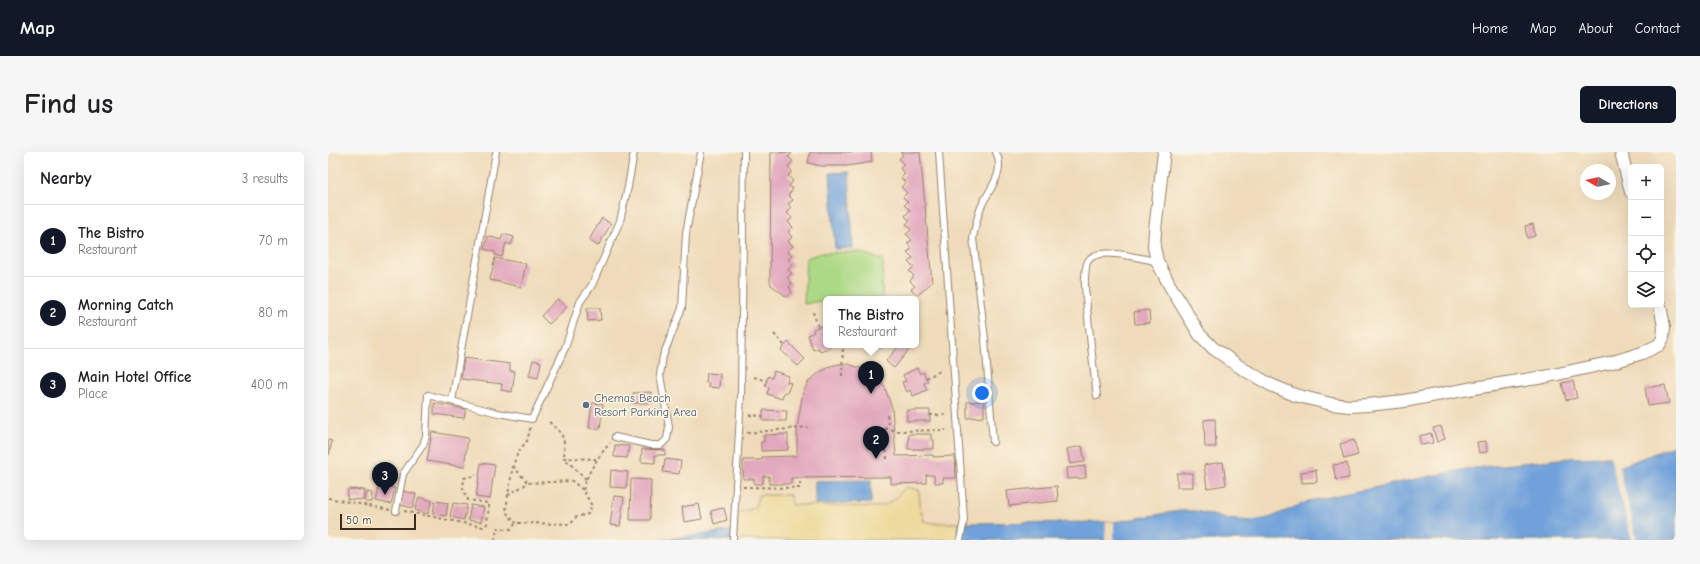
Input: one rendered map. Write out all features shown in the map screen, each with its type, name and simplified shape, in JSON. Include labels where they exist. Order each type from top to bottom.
[{"type":"street","points":[[1164,152],[1154,247],[1157,261],[1185,313],[1200,335],[1213,348],[1243,369],[1271,385],[1295,395],[1311,400],[1349,406],[1404,401],[1544,377],[1613,362],[1642,353],[1659,345],[1664,327],[1661,308]]},
{"type":"street","points":[[1621,152],[1628,180]]},
{"type":"lane","points":[[452,401],[496,152]]},
{"type":"lane","points":[[396,511],[403,474],[423,445],[426,436],[428,395],[498,413],[532,419],[565,348],[580,302],[592,285],[620,221],[634,152]]},
{"type":"lane","points":[[615,437],[651,445],[661,444],[666,439],[669,427],[660,375],[663,356],[682,308],[686,233],[700,152]]},
{"type":"lane","points":[[733,540],[741,388],[744,152]]},
{"type":"lane","points":[[939,152],[964,520],[960,540]]},
{"type":"lane","points":[[993,442],[985,339],[974,238],[976,223],[982,207],[999,174],[999,158],[996,152]]},
{"type":"lane","points":[[1097,396],[1092,362],[1085,284],[1088,261],[1093,256],[1100,254],[1112,254],[1157,261]]},
{"type":"path","points":[[813,312],[818,328]]},
{"type":"path","points":[[774,334],[785,346]]},
{"type":"path","points":[[842,376],[843,348]]},
{"type":"path","points":[[926,378],[940,371]]},
{"type":"path","points":[[754,377],[767,381]]},
{"type":"path","points":[[887,413],[888,423],[885,429],[887,460]]},
{"type":"path","points":[[749,415],[763,416]]},
{"type":"path","points":[[930,415],[945,415]]},
{"type":"path","points":[[508,495],[528,483],[572,481],[584,490],[592,506],[588,514],[576,517],[570,524],[516,523],[506,512],[508,495],[513,466],[518,452],[527,441],[532,419]]},
{"type":"path","points":[[549,422],[557,429],[565,440],[564,458]]},
{"type":"path","points":[[747,434],[808,427]]},
{"type":"path","points":[[885,429],[897,431],[946,430]]},
{"type":"path","points":[[584,490],[586,478],[596,459],[615,437]]},
{"type":"path","points":[[564,458],[596,459]]},
{"type":"path","points":[[564,458],[586,478]]},
{"type":"path","points":[[513,466],[528,483]]},
{"type":"path","points":[[328,498],[396,511],[407,511],[483,527],[486,524],[489,506],[488,503],[468,500],[463,489],[464,478],[476,475]]},
{"type":"path","points":[[735,487],[800,488],[800,478]]},
{"type":"path","points":[[495,540],[498,528],[511,529],[516,523]]},
{"type":"green space","points":[[859,252],[883,260],[882,296],[823,296],[823,301],[804,304],[806,258],[821,253]]},
{"type":"sand","points":[[906,487],[919,490],[920,507],[924,521],[933,523],[960,523],[957,540],[736,540],[738,513],[750,510],[754,507],[758,495],[790,495],[791,505],[875,507],[889,503]]},
{"type":"water","points":[[849,172],[853,248],[835,249],[830,173]]},
{"type":"water","points":[[1676,445],[1676,540],[957,540],[960,523],[1114,522],[1179,511],[1196,511],[1227,519],[1252,521],[1269,518],[1309,501],[1466,469],[1569,458],[1610,457],[1614,469]]},
{"type":"water","points":[[871,480],[871,503],[815,504],[815,481]]},
{"type":"water","points":[[735,531],[736,540],[662,540]]},
{"type":"pier","points":[[1612,456],[1616,466],[1619,466],[1637,540],[1632,540],[1610,457]]},
{"type":"pier","points":[[1106,522],[1114,522],[1114,540],[1105,540]]},
{"type":"building","points":[[771,152],[792,153],[788,157],[793,161],[788,167],[792,171],[788,176],[793,181],[789,186],[793,189],[788,195],[793,200],[788,204],[791,208],[787,213],[792,218],[788,222],[793,227],[788,232],[792,237],[788,241],[793,246],[787,251],[792,256],[788,259],[793,264],[788,270],[792,273],[787,278],[792,284],[789,287],[792,292],[787,297],[771,285],[770,281]]},
{"type":"building","points":[[810,152],[871,152],[872,162],[847,166],[821,166],[808,163]]},
{"type":"building","points":[[900,152],[920,152],[932,282],[918,295],[911,289],[915,286],[910,281],[914,276],[909,271],[914,267],[908,262],[913,258],[907,252],[912,249],[907,243],[912,240],[906,234],[911,230],[906,224],[910,221],[905,216],[910,210],[904,205],[908,202],[903,197],[907,193],[901,187],[906,183],[901,178],[905,174],[900,168],[904,165],[899,159],[903,155]]},
{"type":"building","points":[[602,218],[611,224],[598,246],[589,240]]},
{"type":"building","points":[[1533,224],[1535,236],[1527,238],[1525,226]]},
{"type":"building","points":[[503,234],[514,237],[511,245],[506,243],[502,257],[495,255],[495,252],[484,249],[488,236],[501,240]]},
{"type":"building","points":[[495,258],[526,264],[521,287],[490,280]]},
{"type":"building","points":[[557,299],[567,307],[549,324],[541,316]]},
{"type":"building","points":[[587,308],[600,308],[601,320],[588,321]]},
{"type":"building","points":[[1149,310],[1150,323],[1135,324],[1134,312]]},
{"type":"building","points":[[823,326],[823,348],[830,348],[820,351],[819,348],[813,350],[808,335],[814,332],[813,329]]},
{"type":"building","points":[[788,342],[805,359],[798,366],[781,350]]},
{"type":"building","points":[[865,348],[876,348],[875,350]]},
{"type":"building","points":[[897,348],[907,348],[909,350],[894,368],[886,361]]},
{"type":"building","points":[[464,358],[510,364],[510,371],[515,371],[512,392],[501,390],[502,384],[461,379]]},
{"type":"building","points":[[533,360],[541,362],[538,378],[529,376]]},
{"type":"building","points":[[848,364],[866,370],[878,379],[885,388],[892,408],[896,456],[955,456],[956,478],[943,478],[943,483],[935,483],[934,475],[926,475],[926,483],[891,484],[891,477],[791,478],[791,484],[769,484],[769,476],[763,476],[763,484],[754,484],[754,479],[743,479],[743,460],[762,460],[762,457],[797,456],[797,428],[803,392],[809,381],[820,372],[831,366]]},
{"type":"building","points":[[917,368],[920,374],[923,372],[928,382],[924,383],[927,390],[913,396],[910,390],[907,392],[904,387],[902,382],[906,381],[903,375]]},
{"type":"building","points":[[774,371],[789,376],[787,382],[791,383],[787,393],[784,392],[782,399],[767,394],[769,387],[765,386],[768,376],[772,378]]},
{"type":"building","points":[[707,373],[720,374],[719,388],[708,387],[709,383],[706,383]]},
{"type":"building","points":[[1573,381],[1577,398],[1566,400],[1562,383]]},
{"type":"building","points":[[1665,385],[1669,403],[1648,406],[1645,388]]},
{"type":"building","points":[[651,392],[651,403],[633,403],[633,393]]},
{"type":"building","points":[[984,401],[984,417],[967,418],[967,402]]},
{"type":"building","points":[[434,403],[466,409],[464,418],[434,414]]},
{"type":"building","points":[[592,403],[603,404],[600,429],[589,428]]},
{"type":"building","points":[[763,410],[787,411],[786,421],[763,421]]},
{"type":"building","points":[[907,410],[930,410],[930,421],[907,421]]},
{"type":"building","points":[[1215,419],[1216,447],[1205,447],[1204,420]]},
{"type":"building","points":[[1441,426],[1445,439],[1437,442],[1433,428]]},
{"type":"building","points":[[432,432],[468,438],[464,467],[427,461]]},
{"type":"building","points":[[1431,433],[1433,443],[1421,445],[1419,436]]},
{"type":"building","points":[[788,434],[788,450],[761,451],[761,442],[764,442],[764,435]]},
{"type":"building","points":[[909,434],[931,434],[931,440],[934,440],[934,449],[908,449]]},
{"type":"building","points":[[328,440],[332,441],[329,455],[328,455]]},
{"type":"building","points":[[1354,440],[1358,455],[1344,459],[1340,444]]},
{"type":"building","points":[[1486,441],[1487,452],[1479,453],[1477,442]]},
{"type":"building","points":[[615,445],[629,446],[627,458],[614,457]]},
{"type":"building","points":[[1082,446],[1085,462],[1070,464],[1067,449]]},
{"type":"building","points":[[642,449],[665,450],[665,455],[655,455],[655,463],[641,462]]},
{"type":"building","points":[[665,459],[681,461],[679,474],[663,472]]},
{"type":"building","points":[[1223,462],[1226,485],[1207,488],[1204,465]]},
{"type":"building","points":[[481,463],[495,465],[490,499],[476,497]]},
{"type":"building","points":[[1347,463],[1349,478],[1336,480],[1333,465]]},
{"type":"building","points":[[1085,466],[1086,478],[1067,479],[1066,468]]},
{"type":"building","points":[[611,470],[628,472],[626,488],[610,487]]},
{"type":"building","points":[[1316,470],[1317,482],[1302,483],[1301,472]]},
{"type":"building","points":[[1177,473],[1193,473],[1193,487],[1177,487]]},
{"type":"building","points":[[631,479],[651,480],[650,520],[630,520]]},
{"type":"building","points":[[380,485],[395,488],[391,504],[376,501]]},
{"type":"building","points":[[1057,486],[1058,501],[1009,506],[1007,491]]},
{"type":"building","points":[[348,489],[365,490],[364,500],[347,499]]},
{"type":"building","points":[[402,491],[416,494],[413,508],[400,505]]},
{"type":"building","points":[[367,492],[373,493],[372,502],[365,502]]},
{"type":"building","points":[[614,496],[624,497],[620,526],[610,525]]},
{"type":"building","points":[[419,497],[432,501],[428,514],[415,510]]},
{"type":"building","points":[[435,501],[448,503],[446,516],[433,514]]},
{"type":"building","points":[[453,503],[467,505],[464,520],[450,517]]},
{"type":"building","points":[[699,504],[702,519],[684,522],[682,507]]},
{"type":"building","points":[[471,505],[484,507],[481,522],[468,520]]},
{"type":"building","points":[[724,508],[727,520],[714,524],[711,511]]},
{"type":"place","name":"The Bistro","points":[[871,394]]},
{"type":"place","name":"Chemas Beach Resort Parking Area","points":[[586,405]]},
{"type":"place","name":"Morning Catch","points":[[876,459]]},
{"type":"place","name":"Main Hotel Office","points":[[385,495]]}]
